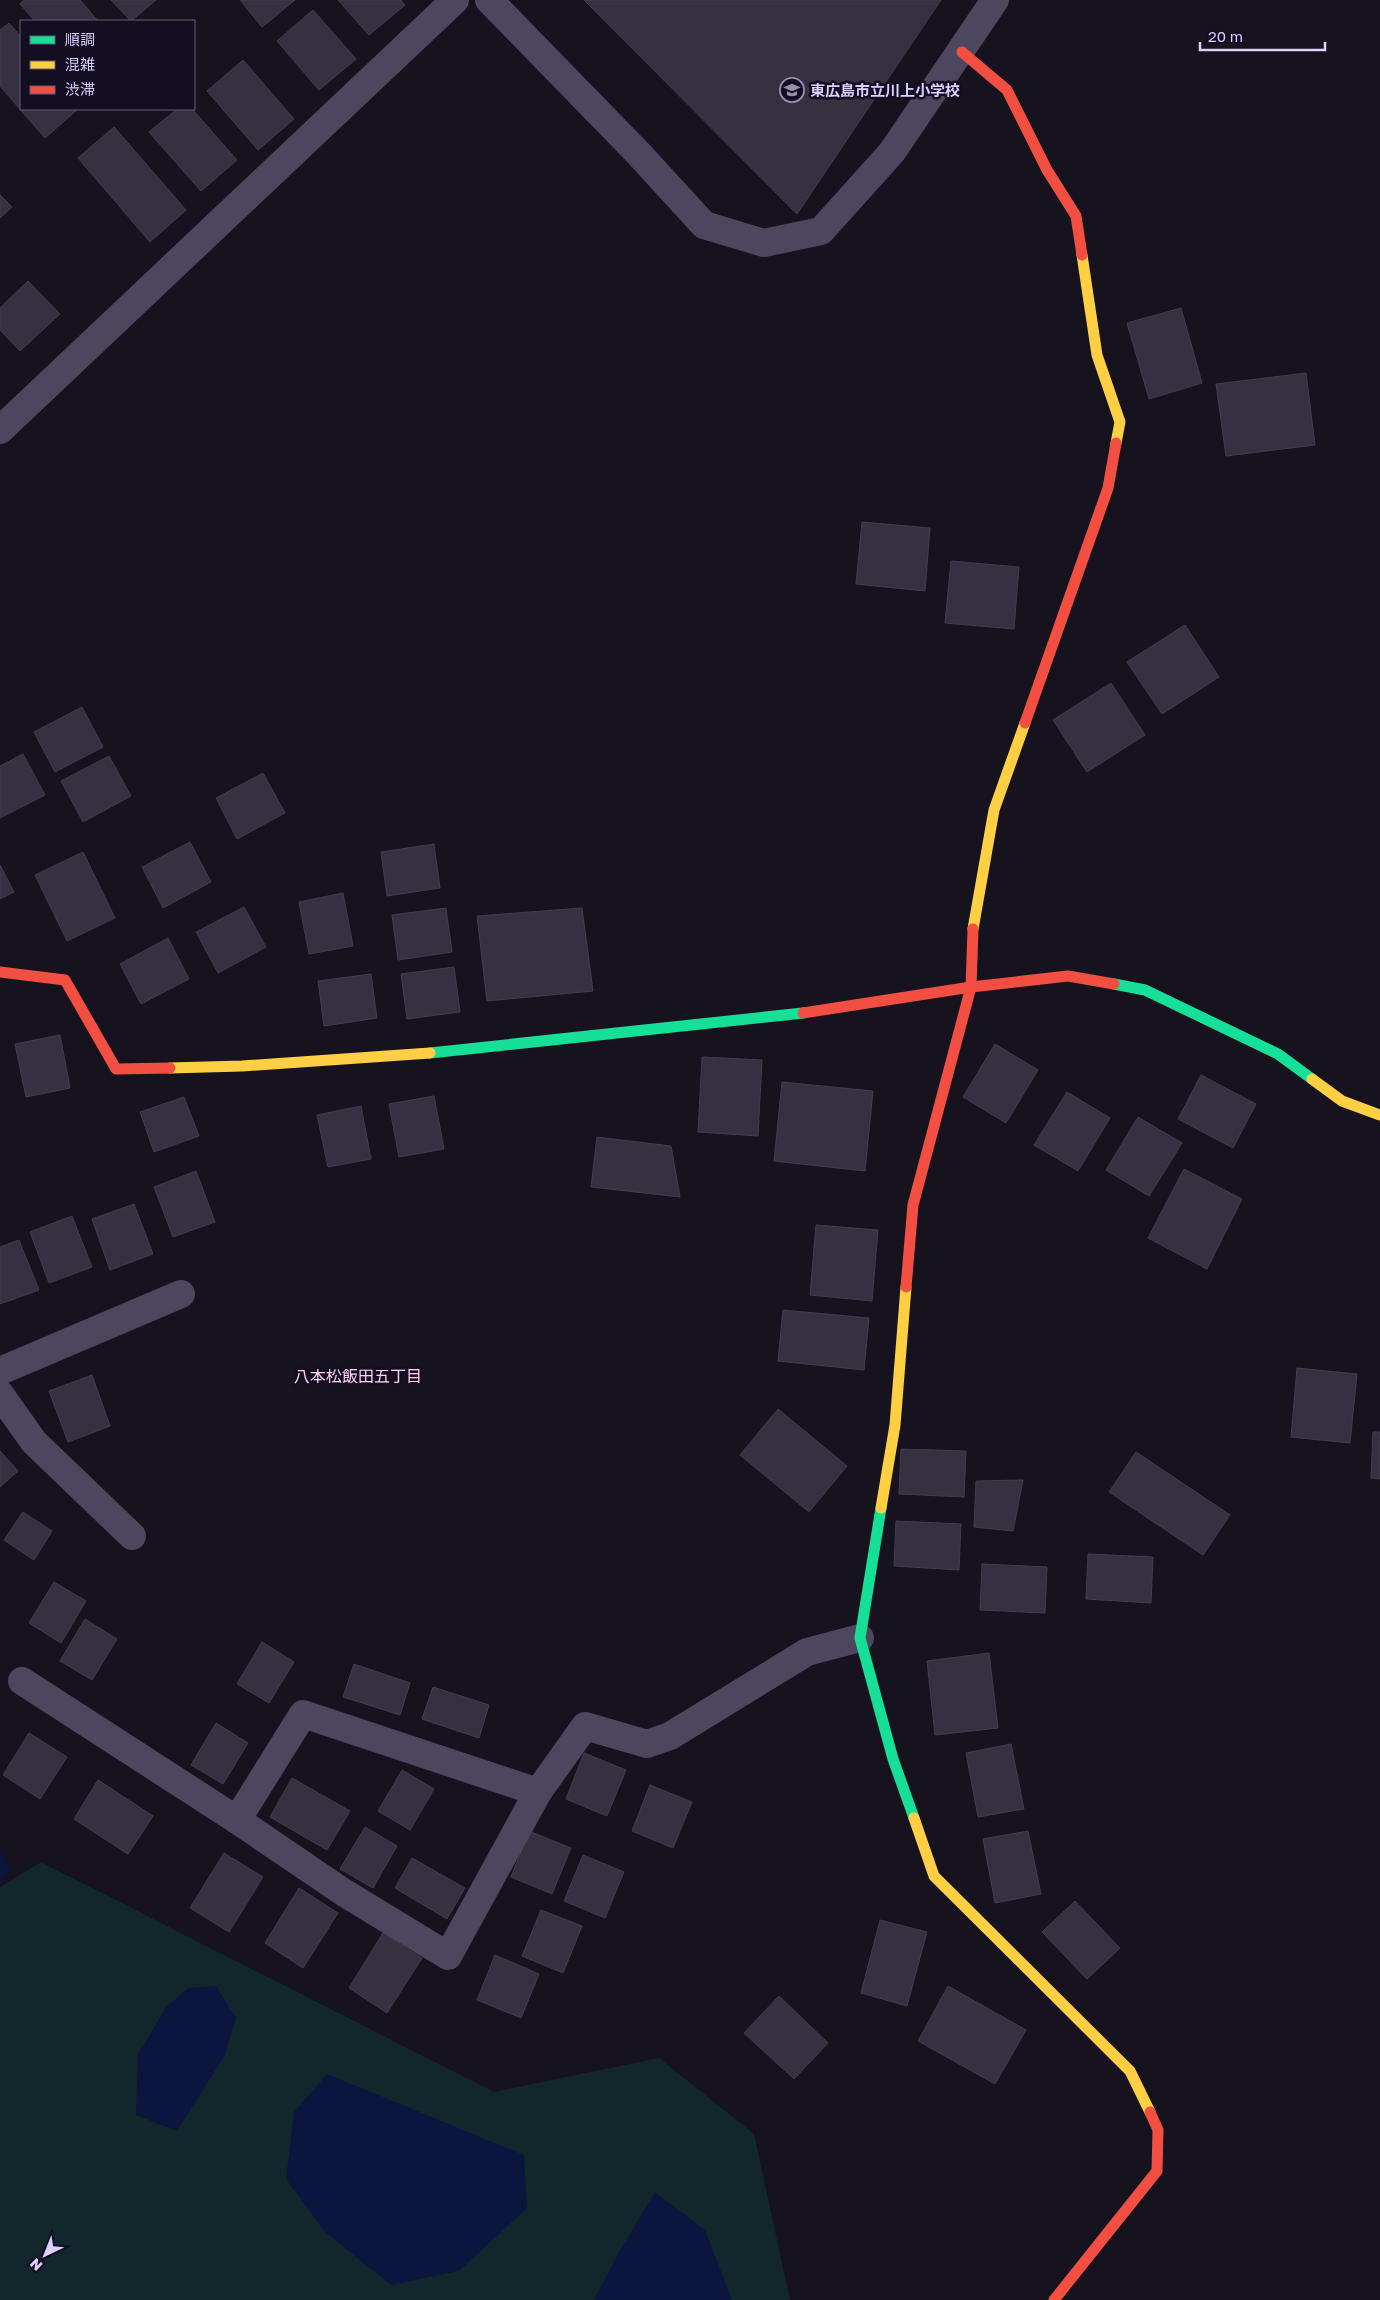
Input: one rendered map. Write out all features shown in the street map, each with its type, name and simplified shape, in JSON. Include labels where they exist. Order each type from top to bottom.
[{"type":"street","points":[[0,430],[456,0]]},
{"type":"street","points":[[489,0],[639,154],[704,225],[764,243],[821,231],[892,152],[962,52],[995,0]]},
{"type":"street","points":[[962,52],[1007,90],[1048,170],[1076,216],[1097,355],[1120,422],[1108,488],[994,810],[973,930],[971,987],[913,1205],[895,1424],[860,1638],[893,1759],[934,1876],[1130,2071],[1158,2130],[1157,2171],[1054,2300]]},
{"type":"street","points":[[0,972],[65,980],[116,1069],[242,1066],[468,1050],[795,1014],[971,987],[1068,976],[1146,990],[1278,1054],[1342,1101],[1380,1115]]},
{"type":"street","points":[[0,1370],[181,1294]]},
{"type":"street","points":[[0,1394],[34,1442],[132,1536]]},
{"type":"street","points":[[22,1681],[238,1820],[343,1892],[448,1956],[538,1792],[585,1726],[648,1744],[670,1736],[807,1652],[860,1638]]},
{"type":"street","points":[[238,1820],[303,1714],[538,1792]]},
{"type":"green space","points":[[41,1862],[494,2092],[659,2058],[754,2134],[790,2300],[0,2300],[0,1887]]},
{"type":"water","points":[[0,1850],[11,1869],[0,1881]]},
{"type":"water","points":[[216,1986],[236,2018],[225,2055],[177,2131],[136,2115],[138,2054],[167,2006],[189,1988]]},
{"type":"water","points":[[327,2074],[524,2155],[527,2208],[459,2271],[391,2285],[325,2232],[286,2179],[294,2112]]},
{"type":"water","points":[[655,2192],[705,2230],[732,2300],[594,2300],[619,2252]]},
{"type":"building","points":[[24,0],[80,0],[97,20],[34,20],[20,4]]},
{"type":"building","points":[[111,0],[156,0],[132,20]]},
{"type":"building","points":[[240,0],[295,0],[262,27]]},
{"type":"building","points":[[338,0],[401,0],[405,5],[369,35]]},
{"type":"building","name":"東広島市立川上小学校","points":[[584,0],[941,0],[797,214]]},
{"type":"building","points":[[313,10],[356,59],[319,90],[277,41]]},
{"type":"building","points":[[9,23],[20,36],[20,109],[0,86],[0,30]]},
{"type":"building","points":[[243,60],[294,119],[258,150],[207,91]]},
{"type":"building","points":[[21,110],[77,110],[45,138]]},
{"type":"building","points":[[176,110],[193,110],[237,160],[201,191],[149,132]]},
{"type":"building","points":[[114,127],[186,210],[150,242],[78,158]]},
{"type":"building","points":[[0,195],[12,207],[0,218]]},
{"type":"building","points":[[28,281],[60,314],[20,351],[0,330],[0,308]]},
{"type":"building","points":[[1181,308],[1202,383],[1149,399],[1127,323]]},
{"type":"building","points":[[1306,373],[1315,445],[1226,456],[1216,384]]},
{"type":"building","points":[[862,522],[930,528],[925,591],[856,584]]},
{"type":"building","points":[[951,561],[1019,567],[1014,629],[945,623]]},
{"type":"building","points":[[1185,625],[1219,677],[1162,714],[1127,662]]},
{"type":"building","points":[[1111,683],[1145,735],[1087,772],[1053,720]]},
{"type":"building","points":[[82,707],[103,747],[55,772],[34,732]]},
{"type":"building","points":[[23,754],[45,795],[0,818],[0,766]]},
{"type":"building","points":[[109,756],[131,796],[83,822],[61,781]]},
{"type":"building","points":[[263,773],[285,813],[237,839],[216,798]]},
{"type":"building","points":[[190,842],[211,882],[163,908],[142,867]]},
{"type":"building","points":[[434,844],[440,888],[387,896],[381,852]]},
{"type":"building","points":[[83,852],[115,918],[67,941],[35,875]]},
{"type":"building","points":[[0,865],[14,892],[0,899]]},
{"type":"building","points":[[343,893],[353,946],[309,954],[299,902]]},
{"type":"building","points":[[244,907],[266,947],[218,973],[196,932]]},
{"type":"building","points":[[446,908],[452,952],[398,960],[392,915]]},
{"type":"building","points":[[582,908],[593,991],[487,1001],[477,916]]},
{"type":"building","points":[[168,938],[189,979],[141,1004],[120,964]]},
{"type":"building","points":[[454,967],[460,1012],[407,1019],[401,974]]},
{"type":"building","points":[[371,974],[377,1018],[324,1026],[318,981]]},
{"type":"building","points":[[60,1035],[70,1088],[26,1097],[15,1044]]},
{"type":"building","points":[[995,1044],[1038,1070],[1006,1123],[963,1097]]},
{"type":"building","points":[[702,1057],[762,1060],[758,1136],[698,1132]]},
{"type":"building","points":[[1201,1075],[1256,1104],[1233,1148],[1178,1119]]},
{"type":"building","points":[[782,1082],[873,1091],[865,1171],[774,1161]]},
{"type":"building","points":[[1067,1092],[1110,1118],[1078,1171],[1034,1145]]},
{"type":"building","points":[[434,1096],[444,1149],[399,1157],[389,1104]]},
{"type":"building","points":[[184,1097],[199,1136],[154,1152],[140,1112]]},
{"type":"building","points":[[361,1106],[371,1159],[328,1167],[317,1115]]},
{"type":"building","points":[[1138,1117],[1182,1143],[1149,1196],[1106,1170]]},
{"type":"building","points":[[597,1137],[671,1146],[680,1197],[591,1187]]},
{"type":"building","points":[[1184,1169],[1242,1199],[1207,1269],[1148,1238]]},
{"type":"building","points":[[196,1171],[215,1222],[173,1237],[154,1187]]},
{"type":"building","points":[[134,1204],[153,1254],[110,1270],[92,1219]]},
{"type":"building","points":[[72,1216],[92,1267],[49,1283],[30,1232]]},
{"type":"building","points":[[816,1225],[878,1230],[872,1301],[810,1295]]},
{"type":"building","points":[[19,1240],[39,1290],[0,1304],[0,1247]]},
{"type":"building","points":[[783,1310],[869,1318],[864,1370],[778,1361]]},
{"type":"building","points":[[1297,1368],[1357,1374],[1350,1443],[1291,1437]]},
{"type":"building","points":[[92,1375],[110,1426],[68,1442],[49,1391]]},
{"type":"building","points":[[778,1409],[847,1466],[809,1512],[740,1455]]},
{"type":"building","points":[[1373,1432],[1380,1432],[1380,1479],[1371,1478]]},
{"type":"building","points":[[901,1449],[966,1451],[964,1497],[899,1494]]},
{"type":"building","points":[[0,1451],[18,1471],[0,1487]]},
{"type":"building","points":[[1136,1452],[1230,1515],[1203,1555],[1109,1492]]},
{"type":"building","points":[[1023,1480],[1013,1531],[974,1527],[976,1481]]},
{"type":"building","points":[[23,1512],[52,1531],[34,1560],[4,1540]]},
{"type":"building","points":[[896,1521],[961,1524],[959,1570],[894,1566]]},
{"type":"building","points":[[1088,1554],[1153,1557],[1151,1603],[1086,1599]]},
{"type":"building","points":[[982,1564],[1047,1567],[1045,1613],[980,1610]]},
{"type":"building","points":[[54,1582],[86,1601],[61,1643],[29,1623]]},
{"type":"building","points":[[85,1619],[117,1639],[92,1680],[60,1661]]},
{"type":"building","points":[[262,1642],[294,1662],[269,1703],[237,1684]]},
{"type":"building","points":[[989,1653],[998,1728],[935,1735],[927,1661]]},
{"type":"building","points":[[354,1664],[410,1683],[400,1715],[343,1697]]},
{"type":"building","points":[[433,1687],[489,1705],[479,1738],[422,1719]]},
{"type":"building","points":[[216,1723],[248,1743],[223,1784],[191,1765]]},
{"type":"building","points":[[29,1733],[67,1757],[40,1799],[3,1775]]},
{"type":"building","points":[[1011,1744],[1024,1809],[978,1817],[966,1753]]},
{"type":"building","points":[[584,1753],[626,1770],[607,1816],[566,1799]]},
{"type":"building","points":[[402,1770],[434,1789],[410,1830],[378,1811]]},
{"type":"building","points":[[292,1778],[350,1811],[327,1850],[270,1817]]},
{"type":"building","points":[[98,1780],[153,1816],[128,1854],[74,1819]]},
{"type":"building","points":[[650,1785],[692,1802],[673,1848],[632,1831]]},
{"type":"building","points":[[365,1827],[397,1846],[373,1888],[340,1869]]},
{"type":"building","points":[[529,1831],[571,1848],[552,1894],[511,1877]]},
{"type":"building","points":[[1028,1831],[1041,1894],[995,1903],[983,1839]]},
{"type":"building","points":[[224,1853],[263,1877],[229,1932],[190,1908]]},
{"type":"building","points":[[583,1855],[624,1872],[605,1918],[564,1901]]},
{"type":"building","points":[[412,1858],[465,1888],[447,1919],[395,1888]]},
{"type":"building","points":[[299,1888],[338,1913],[303,1968],[265,1943]]},
{"type":"building","points":[[1075,1901],[1120,1948],[1087,1979],[1042,1932]]},
{"type":"building","points":[[541,1910],[582,1926],[563,1973],[522,1956]]},
{"type":"building","points":[[880,1920],[927,1932],[907,2006],[861,1993]]},
{"type":"building","points":[[383,1933],[422,1958],[387,2013],[349,1988]]},
{"type":"building","points":[[495,1955],[539,1974],[521,2018],[477,2000]]},
{"type":"building","points":[[948,1986],[1026,2030],[995,2084],[918,2041]]},
{"type":"building","points":[[779,1996],[828,2043],[794,2079],[744,2033]]},
{"type":"traffic: fast","points":[[1114,984],[1145,990],[1278,1054],[1312,1079]]},
{"type":"traffic: fast","points":[[430,1053],[803,1013]]},
{"type":"traffic: fast","points":[[881,1508],[860,1638],[893,1759],[914,1818]]},
{"type":"traffic: slow","points":[[1082,255],[1097,355],[1120,422],[1116,443]]},
{"type":"traffic: slow","points":[[973,929],[994,810],[1025,723]]},
{"type":"traffic: slow","points":[[170,1068],[242,1066],[430,1053]]},
{"type":"traffic: slow","points":[[1312,1079],[1342,1101],[1380,1115]]},
{"type":"traffic: slow","points":[[881,1508],[895,1425],[906,1287]]},
{"type":"traffic: slow","points":[[914,1818],[934,1876],[1130,2071],[1150,2112]]},
{"type":"traffic: jam","points":[[962,52],[1007,90],[1047,170],[1076,216],[1082,255]]},
{"type":"traffic: jam","points":[[1025,723],[1108,488],[1116,443]]},
{"type":"traffic: jam","points":[[906,1287],[913,1205],[971,987],[973,929]]},
{"type":"traffic: jam","points":[[0,972],[65,980],[116,1069],[170,1068]]},
{"type":"traffic: jam","points":[[803,1013],[971,987],[1068,976],[1114,984]]},
{"type":"traffic: jam","points":[[1054,2300],[1157,2171],[1158,2130],[1150,2112]]},
{"type":"place","name":"東広島市立川上小学校","points":[[792,90]]},
{"type":"district","name":"八本松飯田五丁目","points":[[358,1376]]}]
